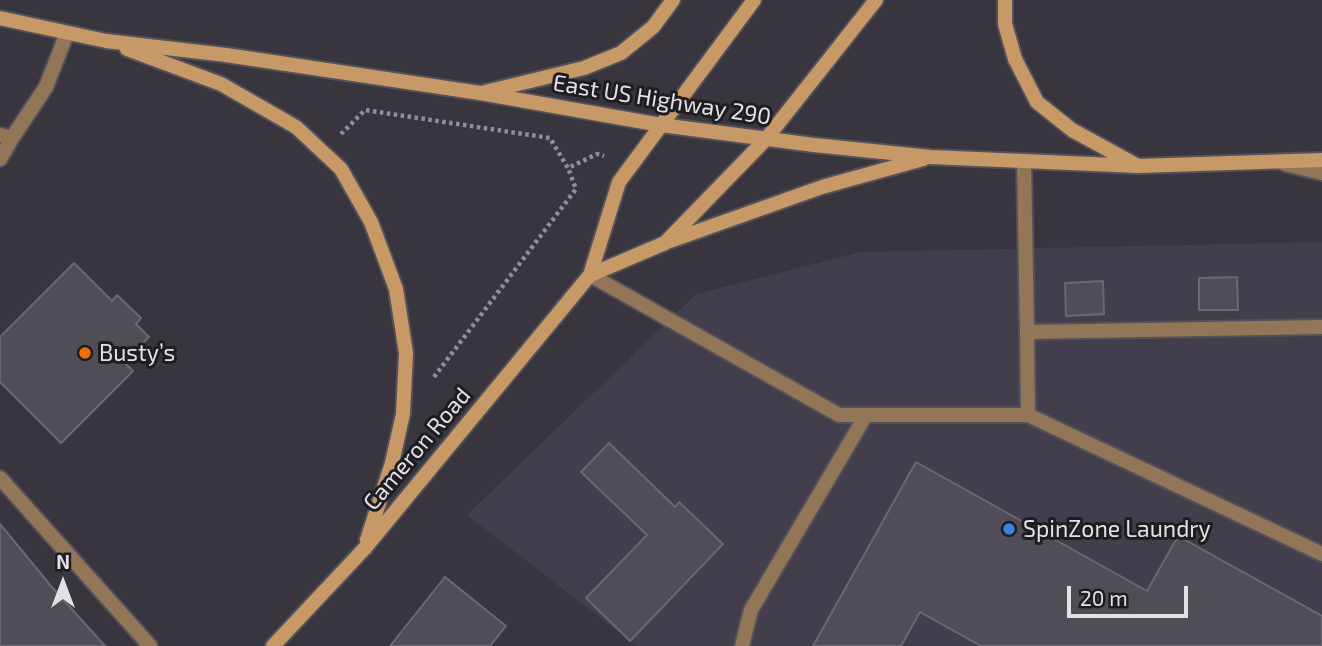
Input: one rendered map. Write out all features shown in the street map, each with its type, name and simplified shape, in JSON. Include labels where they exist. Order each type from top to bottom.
[{"type":"main road","points":[[480,93],[584,68],[621,53],[653,27],[673,0]]},
{"type":"main road","name":"Cameron Road","points":[[274,646],[365,548],[590,275],[619,183],[754,0]]},
{"type":"main road","name":"Cameron Road","points":[[590,275],[665,243],[766,139],[876,0]]},
{"type":"main road","points":[[1005,0],[1005,24],[1015,59],[1037,102],[1072,130],[1138,166]]},
{"type":"main road","name":"East US Highway 290","points":[[0,18],[106,41],[480,93],[661,125],[931,157],[1138,166],[1283,164],[1322,160]]},
{"type":"main road","points":[[106,41],[221,84],[296,127],[341,169],[371,222],[396,289],[406,353],[403,414],[392,463],[365,548]]},
{"type":"main road","points":[[665,243],[822,187],[931,157]]},
{"type":"street","points":[[0,159],[6,137],[46,87],[67,33]]},
{"type":"street","points":[[1024,162],[1028,415]]},
{"type":"street","points":[[1283,164],[1322,173]]},
{"type":"street","points":[[590,275],[839,415],[1028,415],[1322,554]]},
{"type":"street","points":[[1027,332],[1322,327]]},
{"type":"street","points":[[742,646],[751,610],[866,415]]},
{"type":"street","points":[[0,478],[150,646]]},
{"type":"path","points":[[338,137],[365,110],[550,138],[568,168],[576,189],[433,378],[423,379]]},
{"type":"path","points":[[568,168],[597,154],[601,145]]},
{"type":"path","points":[[597,154],[604,156]]},
{"type":"shaded area","points":[[1322,242],[1322,646],[637,646],[467,515],[696,294],[861,252]]},
{"type":"building","points":[[74,263],[112,301],[117,295],[141,318],[136,324],[149,337],[124,362],[133,371],[61,443],[0,382],[0,337]]},
{"type":"building","points":[[1237,277],[1238,310],[1199,310],[1199,278]]},
{"type":"building","points":[[1103,281],[1104,314],[1066,316],[1065,283]]},
{"type":"building","points":[[609,443],[675,507],[679,502],[723,544],[630,641],[586,598],[647,535],[581,472]]},
{"type":"building","points":[[916,462],[1147,591],[1178,536],[1322,616],[1322,646],[981,646],[920,612],[901,646],[813,646]]},
{"type":"building","points":[[0,524],[51,586],[105,646],[0,646]]},
{"type":"building","points":[[445,577],[506,626],[490,646],[390,646]]},
{"type":"place","name":"Busty’s","points":[[85,353]]},
{"type":"place","name":"SpinZone Laundry","points":[[1009,529]]}]
